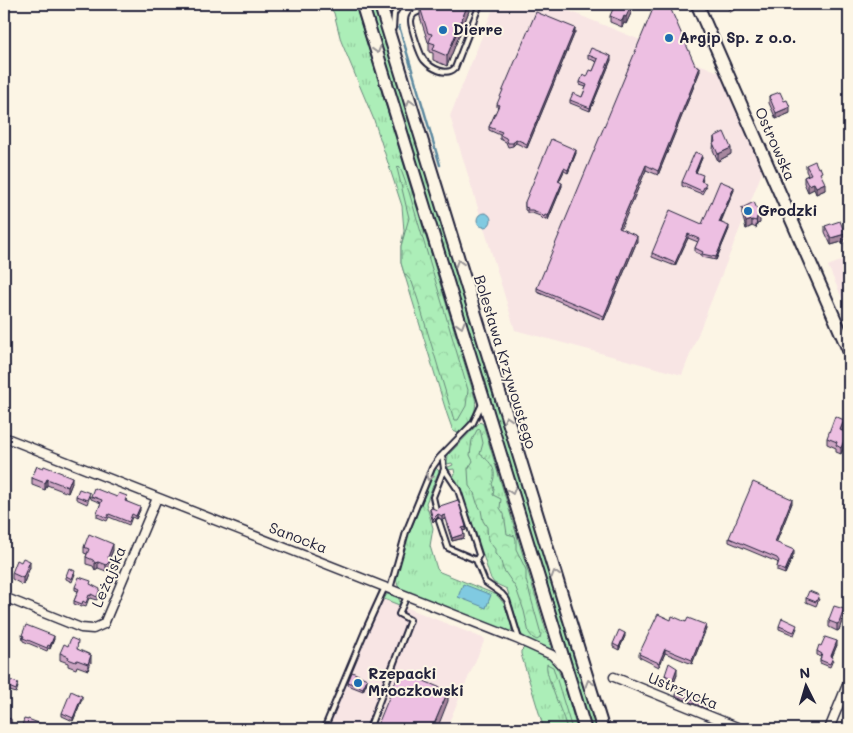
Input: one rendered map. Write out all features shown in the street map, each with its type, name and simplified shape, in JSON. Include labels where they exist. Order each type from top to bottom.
[{"type":"main road","name":"Bolesława Krzywoustego","points":[[362,4],[585,729]]},
{"type":"main road","name":"Bolesława Krzywoustego","points":[[380,4],[603,729]]},
{"type":"main road","name":"Ostrowska","points":[[697,4],[849,351]]},
{"type":"street","name":"Sanocka","points":[[4,437],[519,640],[554,656],[562,665],[570,680]]},
{"type":"street","name":"Leżajska","points":[[4,597],[81,628],[93,628],[104,624],[157,498]]},
{"type":"street","name":"Ustrzycka","points":[[614,677],[742,729]]},
{"type":"street","points":[[829,729],[849,680]]},
{"type":"lane","points":[[396,57],[397,42],[392,22],[395,11],[400,4]]},
{"type":"lane","points":[[432,6],[414,14],[411,24],[424,60],[439,71],[446,73],[455,68],[480,4]]},
{"type":"lane","points":[[333,729],[324,728],[388,588],[406,532],[432,468],[475,421],[481,408],[482,394]]},
{"type":"lane","points":[[442,455],[444,469],[458,490],[479,552],[478,559],[476,560]]},
{"type":"lane","points":[[436,510],[433,497],[444,469]]},
{"type":"lane","points":[[439,521],[448,548],[476,560],[485,582],[507,600],[519,640]]},
{"type":"lane","points":[[369,729],[410,620],[399,614],[407,596]]},
{"type":"shaded area","points":[[495,4],[552,4],[721,73],[763,170],[682,375],[515,330],[450,116]]},
{"type":"shaded area","points":[[849,250],[849,314],[828,266],[848,258],[846,252]]},
{"type":"shaded area","points":[[378,596],[485,639],[446,729],[320,729],[372,604]]},
{"type":"green space","points":[[328,4],[355,4],[475,398],[474,413],[458,433],[453,431],[447,414],[401,263],[401,246],[404,231],[402,206],[374,120],[341,41],[334,13]]},
{"type":"green space","points":[[367,4],[375,4],[598,729],[589,729]]},
{"type":"green space","points":[[399,166],[409,192],[468,390],[466,406],[458,420],[454,420],[412,282],[404,273],[401,263],[401,246],[409,218],[397,168]]},
{"type":"green space","points":[[480,422],[483,424],[552,650],[528,640],[521,634],[507,589],[494,583],[490,577],[457,481],[451,476],[455,475],[454,469],[448,470],[448,467],[453,465],[452,463],[447,464],[448,455]]},
{"type":"green space","points":[[480,429],[483,443],[480,454],[490,463],[494,470],[493,495],[501,499],[500,508],[504,514],[507,534],[515,536],[516,549],[526,570],[526,580],[541,634],[537,640],[529,633],[516,588],[503,569],[500,558],[495,554],[495,549],[488,540],[487,527],[483,521],[474,493],[469,486],[468,469],[473,461],[470,455],[472,440],[477,430]]},
{"type":"green space","points":[[436,468],[439,471],[426,503],[433,528],[430,546],[437,569],[440,572],[497,595],[505,605],[512,628],[510,633],[401,590],[398,586],[396,578],[406,541]]},
{"type":"green space","points":[[387,594],[398,597],[399,605],[384,599]]},
{"type":"green space","points":[[525,647],[550,659],[559,671],[577,729],[544,729],[521,654]]},
{"type":"green space","points":[[547,664],[553,667],[572,729],[567,729],[548,676]]},
{"type":"water","points":[[481,213],[487,213],[491,220],[487,227],[481,227],[477,223],[477,217]]},
{"type":"water","points":[[463,584],[491,595],[486,608],[458,597]]},
{"type":"building","name":"Dierre","points":[[432,4],[468,4],[447,56],[433,50],[435,44],[429,42],[432,34],[428,33],[420,7]]},
{"type":"building","points":[[615,4],[629,4],[631,6],[622,21],[610,16]]},
{"type":"building","points":[[655,4],[669,5],[695,65],[700,67],[658,171],[646,165],[619,228],[637,236],[604,316],[537,288]]},
{"type":"building","points":[[536,12],[575,28],[527,144],[516,139],[513,143],[508,143],[506,138],[500,135],[502,132],[489,127]]},
{"type":"building","points":[[591,48],[611,56],[590,108],[570,100],[573,93],[582,97],[587,85],[580,82],[583,75],[587,77],[590,70],[593,71],[598,59],[588,55]]},
{"type":"building","points":[[780,92],[784,101],[787,100],[790,107],[776,113],[769,96]]},
{"type":"building","points":[[724,132],[731,148],[718,154],[713,143],[715,142],[714,137]]},
{"type":"building","points":[[551,139],[576,150],[568,170],[564,168],[558,181],[562,183],[548,216],[545,215],[544,217],[540,213],[527,210],[525,202]]},
{"type":"building","points":[[695,152],[702,155],[695,172],[703,175],[701,181],[706,183],[702,191],[682,182]]},
{"type":"building","points":[[815,161],[818,168],[820,167],[822,172],[820,173],[825,183],[816,187],[814,183],[808,185],[804,177],[811,174],[806,165]]},
{"type":"building","points":[[720,181],[734,187],[719,222],[729,226],[716,257],[702,254],[703,252],[695,248],[699,239],[688,234],[675,263],[652,253],[670,210],[702,224]]},
{"type":"building","points":[[754,202],[760,216],[757,217],[756,221],[746,222],[742,208]]},
{"type":"building","points":[[840,221],[845,234],[831,238],[825,226]]},
{"type":"building","points":[[835,416],[844,420],[840,430],[847,433],[841,448],[836,445],[837,442],[827,438]]},
{"type":"building","points":[[37,466],[43,468],[44,466],[72,477],[68,487],[47,479],[45,483],[32,478]]},
{"type":"building","points":[[753,482],[792,499],[775,542],[794,550],[785,571],[777,567],[779,561],[777,558],[729,538]]},
{"type":"building","points":[[94,488],[117,497],[119,493],[127,496],[125,501],[140,507],[136,516],[132,514],[129,522],[109,514],[107,518],[97,513],[102,500],[91,496]]},
{"type":"building","points":[[79,489],[90,493],[87,500],[76,496]]},
{"type":"building","points":[[458,500],[466,527],[462,528],[464,534],[452,538],[445,515],[438,514],[433,519],[430,509],[437,510],[440,506]]},
{"type":"building","points":[[89,534],[113,544],[108,557],[110,561],[106,565],[98,562],[95,563],[86,557],[89,549],[84,547]]},
{"type":"building","points":[[23,558],[30,561],[23,578],[12,573],[17,560],[21,562]]},
{"type":"building","points":[[69,568],[75,571],[72,579],[66,576]]},
{"type":"building","points":[[79,577],[91,581],[90,584],[100,589],[97,597],[91,594],[86,603],[83,601],[82,604],[74,601],[79,589],[75,587]]},
{"type":"building","points":[[809,591],[819,595],[816,602],[806,598]]},
{"type":"building","points":[[834,606],[844,609],[837,624],[829,621]]},
{"type":"building","points":[[658,614],[671,620],[672,616],[686,622],[688,618],[706,625],[692,660],[665,649],[659,663],[639,654]]},
{"type":"building","points":[[782,618],[797,625],[794,632],[779,626]]},
{"type":"building","points":[[26,625],[54,636],[50,646],[48,645],[47,648],[23,638],[24,636],[22,635]]},
{"type":"building","points":[[619,630],[625,633],[619,647],[613,644]]},
{"type":"building","points":[[825,637],[837,641],[830,664],[820,660],[822,654],[817,651]]},
{"type":"building","points":[[71,638],[78,641],[77,649],[91,655],[88,664],[68,659],[69,657],[60,653],[64,644],[68,646]]},
{"type":"building","points":[[669,663],[677,668],[673,679],[665,675]]},
{"type":"building","points":[[400,671],[448,691],[432,729],[376,729]]},
{"type":"building","name":"Rzepacki Mroczkowski","points":[[352,672],[367,679],[363,688],[348,682]]},
{"type":"building","points":[[6,679],[18,683],[16,690],[4,685]]},
{"type":"building","points":[[679,688],[709,700],[707,705],[676,693]]},
{"type":"building","points":[[71,691],[82,696],[73,718],[62,713]]},
{"type":"building","points":[[4,717],[11,719],[12,725],[9,729],[4,728]]},
{"type":"building","points":[[24,719],[41,724],[40,729],[21,729]]},
{"type":"waterway","points":[[399,26],[440,165]]},
{"type":"place","name":"Dierre","points":[[443,30]]},
{"type":"place","name":"Argip Sp. z o.o.","points":[[669,38]]},
{"type":"place","name":"Grodzki","points":[[748,211]]},
{"type":"place","name":"Rzepacki Mroczkowski","points":[[358,683]]}]
